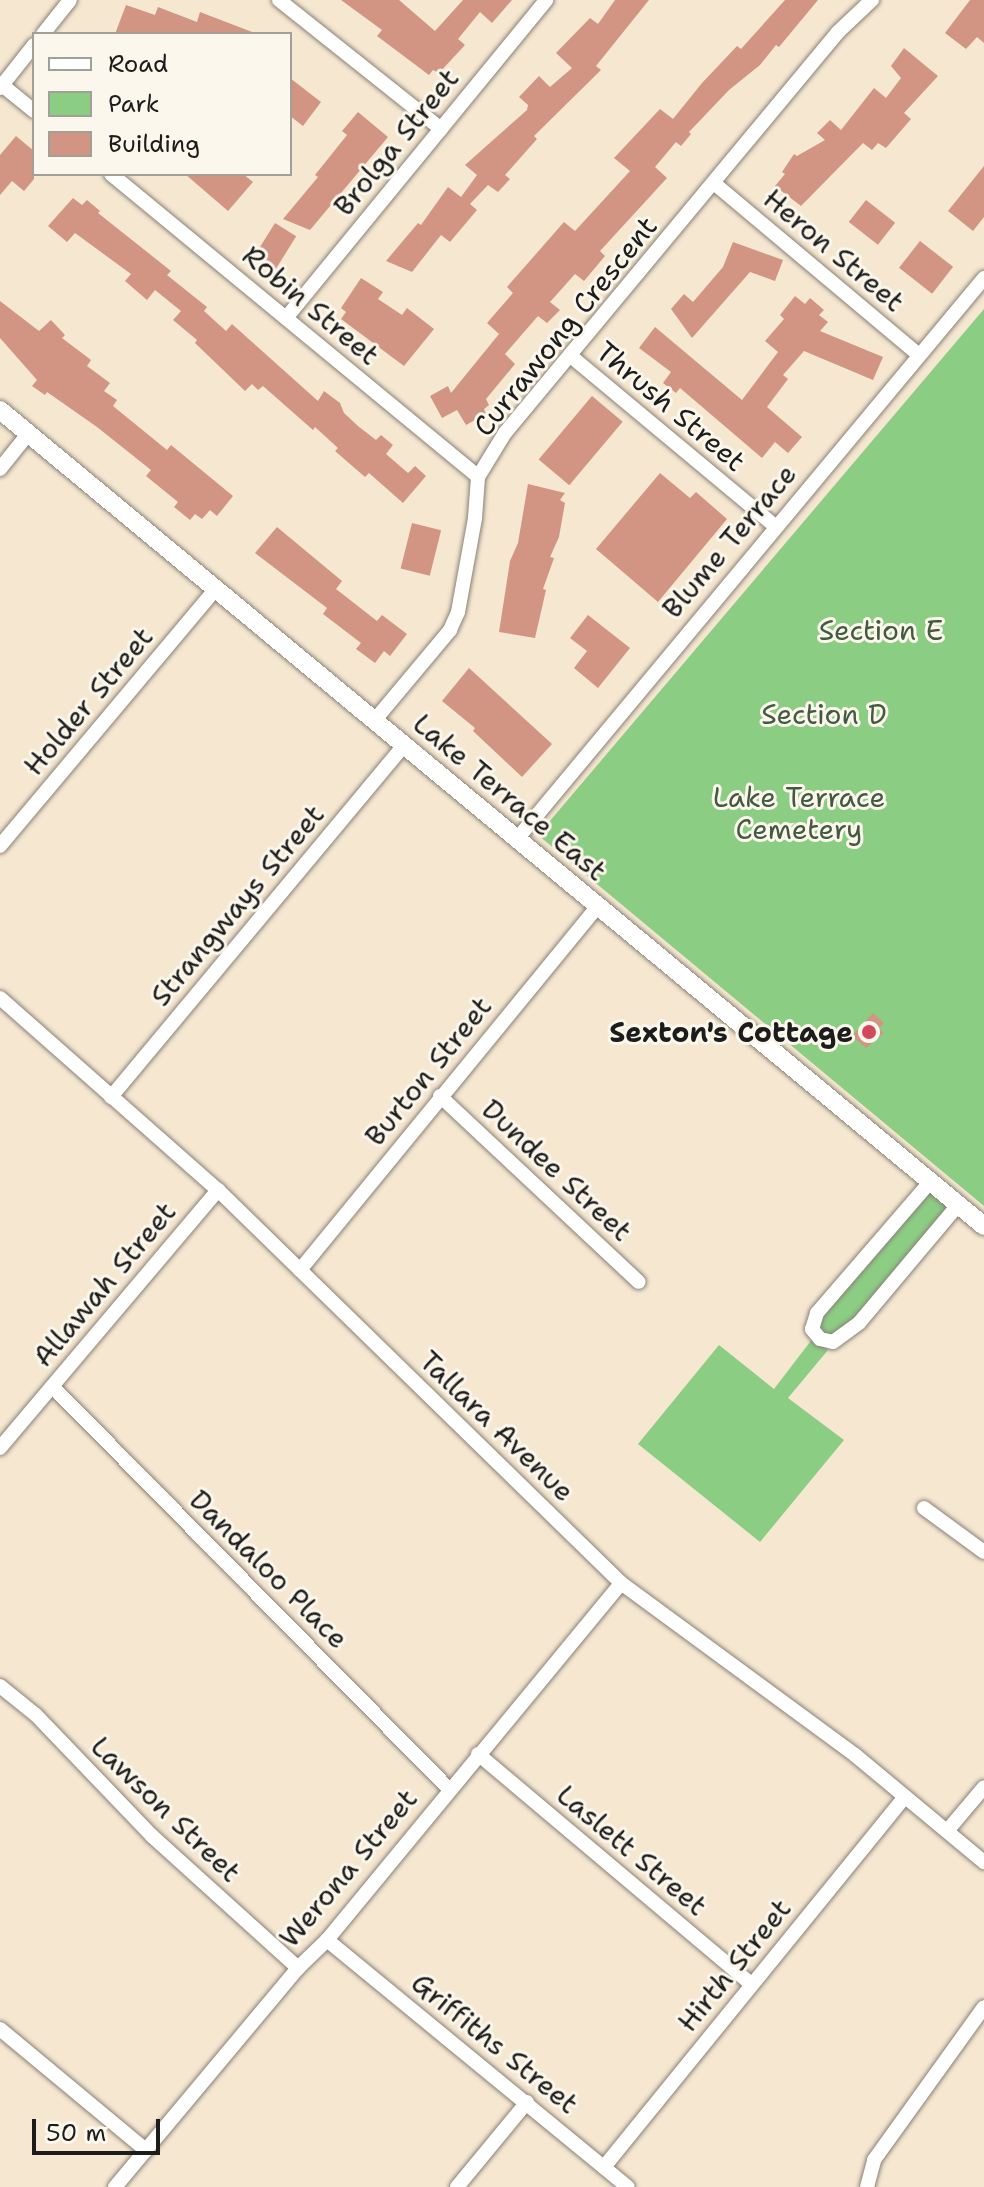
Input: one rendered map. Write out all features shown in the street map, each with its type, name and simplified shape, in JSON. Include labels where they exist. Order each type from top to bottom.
[{"type":"street","points":[[45,32],[70,0]]},
{"type":"street","points":[[279,0],[441,129]]},
{"type":"street","name":"Brolga Street","points":[[286,318],[546,0]]},
{"type":"street","name":"Currawong Crescent","points":[[374,721],[450,630],[458,612],[475,518],[478,477],[505,433],[572,357],[838,32],[872,0]]},
{"type":"street","points":[[32,47],[1,86],[32,109]]},
{"type":"street","name":"Robin Street","points":[[113,176],[478,477]]},
{"type":"street","name":"Heron Street","points":[[715,184],[919,355]]},
{"type":"street","name":"Blume Terrace","points":[[517,839],[984,278]]},
{"type":"street","name":"Thrush Street","points":[[572,357],[775,526]]},
{"type":"street","name":"Lake Terrace East","points":[[0,410],[984,1226]]},
{"type":"street","points":[[0,469],[28,434]]},
{"type":"street","name":"Holder Street","points":[[0,846],[216,589]]},
{"type":"street","name":"Strangways Street","points":[[111,1097],[403,746]]},
{"type":"street","name":"Burton Street","points":[[300,1270],[598,906]]},
{"type":"street","name":"Tallara Avenue","points":[[0,998],[218,1190],[621,1583],[855,1755],[984,1862]]},
{"type":"street","name":"Dundee Street","points":[[440,1096],[639,1282]]},
{"type":"street","points":[[930,1182],[817,1313],[812,1329],[820,1339],[833,1342],[859,1323],[958,1205]]},
{"type":"street","name":"Allawah Street","points":[[0,1448],[218,1190]]},
{"type":"street","name":"Dandaloo Place","points":[[52,1386],[449,1789]]},
{"type":"street","points":[[924,1508],[984,1552]]},
{"type":"street","name":"Werona Street","points":[[115,2187],[298,1968],[327,1940],[621,1583]]},
{"type":"street","name":"Lawson Street","points":[[0,1686],[36,1715],[152,1836],[298,1968]]},
{"type":"street","name":"Laslett Street","points":[[478,1754],[752,1985]]},
{"type":"street","points":[[947,1831],[984,1787]]},
{"type":"street","name":"Hirth Street","points":[[604,2167],[905,1797]]},
{"type":"street","name":"Griffiths Street","points":[[327,1940],[628,2187]]},
{"type":"street","points":[[867,2187],[874,2160],[984,2007]]},
{"type":"street","points":[[0,2029],[146,2150]]},
{"type":"street","points":[[457,2187],[527,2102]]},
{"type":"green space","name":"Lake Terrace Cemetery","points":[[984,309],[984,1206],[538,835]]},
{"type":"green space","points":[[931,1187],[953,1204],[855,1321],[833,1338],[821,1335],[816,1328],[820,1316]]},
{"type":"green space","points":[[813,1338],[828,1350],[788,1398],[844,1440],[760,1542],[638,1444],[719,1345],[774,1389]]},
{"type":"building","points":[[341,0],[399,0],[435,31],[463,0],[512,0],[492,23],[480,12],[458,39],[465,45],[439,73],[433,70],[429,75],[377,36],[382,30]]},
{"type":"building","points":[[615,0],[649,0],[596,66],[601,70],[534,136],[537,139],[505,175],[510,179],[498,192],[488,185],[470,204],[477,210],[450,242],[441,235],[412,272],[386,261],[418,223],[421,225],[448,187],[461,197],[477,175],[465,165],[527,110],[528,105],[519,97],[539,76],[550,87],[572,68],[556,53],[590,18],[598,24]]},
{"type":"building","points":[[785,0],[818,0],[779,47],[776,45],[760,65],[729,90],[689,132],[691,134],[681,146],[676,142],[655,167],[667,178],[600,251],[605,256],[584,281],[575,274],[550,302],[560,310],[547,323],[538,316],[505,354],[515,364],[486,399],[489,405],[484,409],[486,414],[466,425],[457,410],[442,418],[430,396],[448,386],[451,393],[499,334],[487,323],[513,293],[507,287],[564,222],[575,231],[630,171],[614,158],[660,109],[673,119],[702,83],[737,46],[741,49]]},
{"type":"building","points":[[970,0],[984,0],[984,43],[977,37],[966,49],[945,33]]},
{"type":"building","points":[[126,5],[155,15],[158,7],[197,22],[200,12],[252,32],[116,32]]},
{"type":"building","points":[[904,48],[938,76],[904,113],[911,119],[886,148],[878,143],[872,150],[863,143],[801,206],[775,186],[785,174],[782,172],[794,154],[797,156],[825,140],[817,133],[830,120],[841,130],[874,88],[886,98],[901,78],[891,66]]},
{"type":"building","points":[[292,80],[321,102],[303,126],[292,118]]},
{"type":"building","points":[[358,112],[388,137],[310,230],[283,219],[318,177],[315,175],[347,135],[342,131]]},
{"type":"building","points":[[16,136],[32,149],[34,179],[24,191],[12,181],[0,195],[0,155]]},
{"type":"building","points":[[984,166],[984,217],[973,231],[948,211]]},
{"type":"building","points":[[187,176],[246,176],[253,182],[228,211]]},
{"type":"building","points":[[73,198],[82,205],[87,200],[100,211],[98,213],[171,271],[167,275],[207,307],[204,311],[226,331],[232,324],[318,401],[324,391],[340,403],[344,413],[358,426],[376,440],[381,435],[393,445],[386,454],[408,473],[415,466],[426,476],[403,503],[369,473],[365,477],[335,451],[338,448],[315,427],[313,430],[263,386],[258,390],[252,384],[245,391],[195,343],[197,340],[173,320],[181,311],[155,290],[147,300],[125,281],[131,274],[75,233],[67,242],[48,226]]},
{"type":"building","points":[[866,200],[895,223],[878,245],[849,222]]},
{"type":"building","points":[[275,223],[296,236],[275,270],[254,257]]},
{"type":"building","points":[[920,241],[953,267],[932,294],[899,268]]},
{"type":"building","points":[[733,242],[783,260],[775,281],[750,272],[692,338],[671,309],[684,294],[693,302],[723,267]]},
{"type":"building","points":[[361,278],[383,292],[378,299],[402,315],[407,308],[434,329],[404,366],[341,319],[346,312],[341,308]]},
{"type":"building","points":[[795,296],[805,304],[810,298],[824,310],[819,315],[828,322],[820,331],[883,357],[873,380],[804,351],[783,375],[788,379],[767,407],[802,437],[788,453],[775,442],[762,458],[680,388],[676,393],[663,383],[671,372],[639,348],[655,327],[742,400],[778,352],[765,341],[784,319],[780,315]]},
{"type":"building","points":[[0,301],[39,331],[51,320],[65,335],[62,338],[91,360],[87,366],[110,383],[104,391],[117,400],[113,406],[167,450],[171,445],[233,496],[217,516],[210,510],[202,519],[195,514],[190,520],[174,507],[178,502],[146,476],[151,470],[97,427],[47,392],[45,395],[32,386],[37,380],[0,338]]},
{"type":"building","points":[[592,396],[623,422],[569,485],[539,460]]},
{"type":"building","points":[[660,473],[690,498],[696,492],[727,519],[658,602],[596,549]]},
{"type":"building","points":[[528,484],[565,493],[560,500],[565,503],[559,537],[550,557],[554,558],[543,589],[546,590],[535,638],[499,632],[510,561],[518,543]]},
{"type":"building","points":[[412,523],[441,530],[430,576],[401,569]]},
{"type":"building","points":[[277,527],[342,581],[336,589],[377,621],[382,615],[407,634],[390,656],[384,651],[375,663],[356,649],[361,643],[323,614],[327,608],[255,553]]},
{"type":"building","points":[[588,615],[630,648],[598,688],[574,668],[587,651],[570,638]]},
{"type":"building","points":[[469,668],[552,744],[522,777],[473,731],[475,728],[442,701]]},
{"type":"building","name":"Sexton's Cottage","points":[[873,1013],[884,1023],[879,1029],[884,1033],[866,1048],[852,1036]]},
{"type":"place","name":"Sexton's Cottage","points":[[869,1032]]},
{"type":"park label","name":"Section E","points":[[881,630]]},
{"type":"park label","name":"Section D","points":[[824,714]]}]
